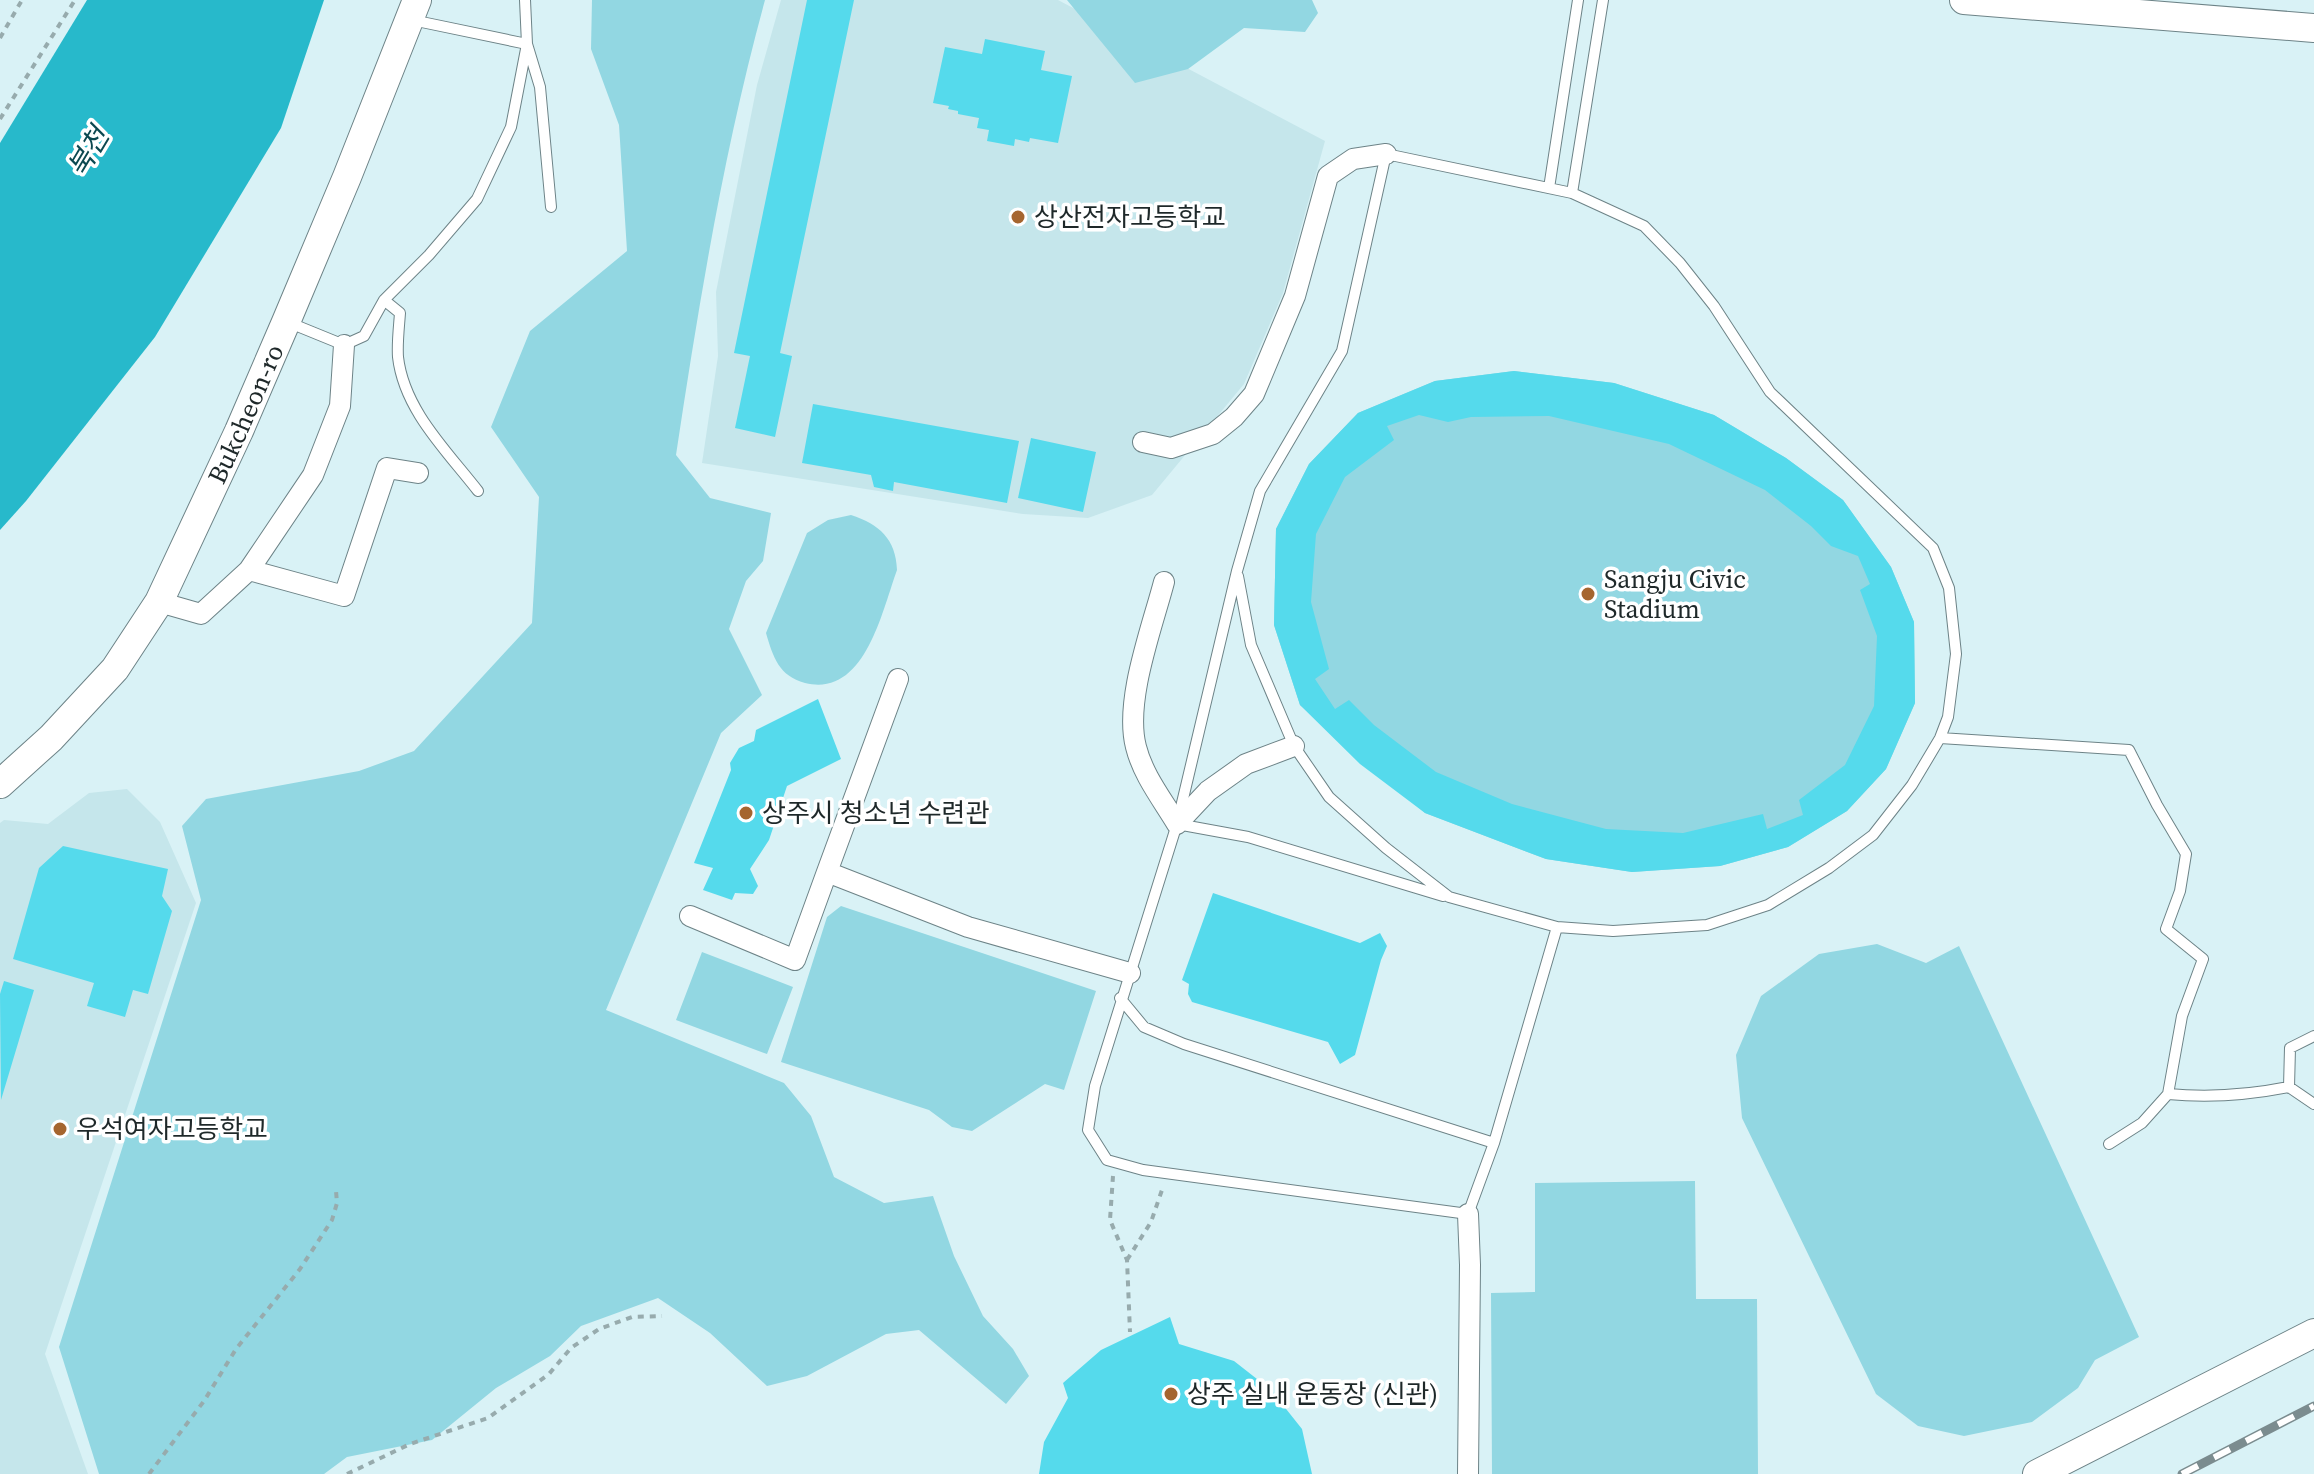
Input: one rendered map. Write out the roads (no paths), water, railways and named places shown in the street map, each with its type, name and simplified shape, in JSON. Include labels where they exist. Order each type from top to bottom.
[{"type":"street","points":[[1964,0],[2314,28]]},
{"type":"street","name":"Bukcheon-ro","points":[[0,784],[51,738],[115,669],[159,602],[286,322],[414,10]]},
{"type":"street","points":[[1143,442],[1171,448],[1213,434],[1234,417],[1254,394],[1295,296],[1328,176],[1353,159],[1386,154]]},
{"type":"street","points":[[159,602],[201,614],[249,570],[313,475],[340,406],[344,345]]},
{"type":"street","points":[[249,570],[344,596],[387,468],[418,473]]},
{"type":"street","points":[[1164,582],[1136,690],[1132,729],[1145,774],[1177,824],[1208,791],[1246,764],[1294,746]]},
{"type":"street","points":[[690,916],[795,960],[898,679]]},
{"type":"street","points":[[827,872],[968,927],[1130,973]]},
{"type":"street","points":[[1468,1214],[1468,1474]]},
{"type":"street","points":[[2037,1474],[2314,1333]]},
{"type":"lane","points":[[286,322],[344,345],[364,336],[384,300],[429,255],[477,199],[511,127],[527,44],[525,0]]},
{"type":"lane","points":[[1549,188],[1578,0]]},
{"type":"lane","points":[[1572,193],[1603,0]]},
{"type":"lane","points":[[414,10],[527,44]]},
{"type":"lane","points":[[527,44],[540,87],[551,207]]},
{"type":"lane","points":[[1177,824],[1248,837],[1557,927],[1613,931],[1707,925],[1768,905],[1829,868],[1873,835],[1912,785],[1940,738],[1948,717],[1956,654],[1949,588],[1933,548],[1770,392],[1714,306],[1680,263],[1644,226],[1572,193],[1386,154],[1342,351],[1260,491],[1237,571],[1177,824],[1120,998],[1095,1086],[1088,1130],[1107,1160],[1143,1170],[1468,1214],[1494,1143],[1557,927]]},
{"type":"lane","points":[[384,300],[400,313],[398,357],[409,398],[478,491]]},
{"type":"lane","points":[[1237,571],[1251,645],[1294,746],[1329,797],[1386,848],[1449,897]]},
{"type":"lane","points":[[1940,738],[2129,750],[2186,854],[2180,891],[2166,929],[2203,959],[2182,1016],[2168,1094],[2142,1123],[2109,1144]]},
{"type":"lane","points":[[1120,998],[1144,1027],[1184,1044],[1494,1143]]},
{"type":"lane","points":[[2289,1087],[2290,1048],[2314,1036]]},
{"type":"lane","points":[[2168,1094],[2200,1097],[2289,1087],[2314,1104]]},
{"type":"water","name":"북천","points":[[87,0],[324,0],[281,128],[155,337],[0,530],[0,143]]},
{"type":"railway","points":[[2182,1474],[2314,1406]]},
{"type":"place","name":"상산전자고등학교","points":[[1018,217]]},
{"type":"place","name":"Sangju Civic Stadium","points":[[1588,594]]},
{"type":"place","name":"상주시 청소년 수련관","points":[[746,813]]},
{"type":"place","name":"우석여자고등학교","points":[[60,1129]]},
{"type":"place","name":"상주 실내 운동장 (신관)","points":[[1171,1394]]}]
